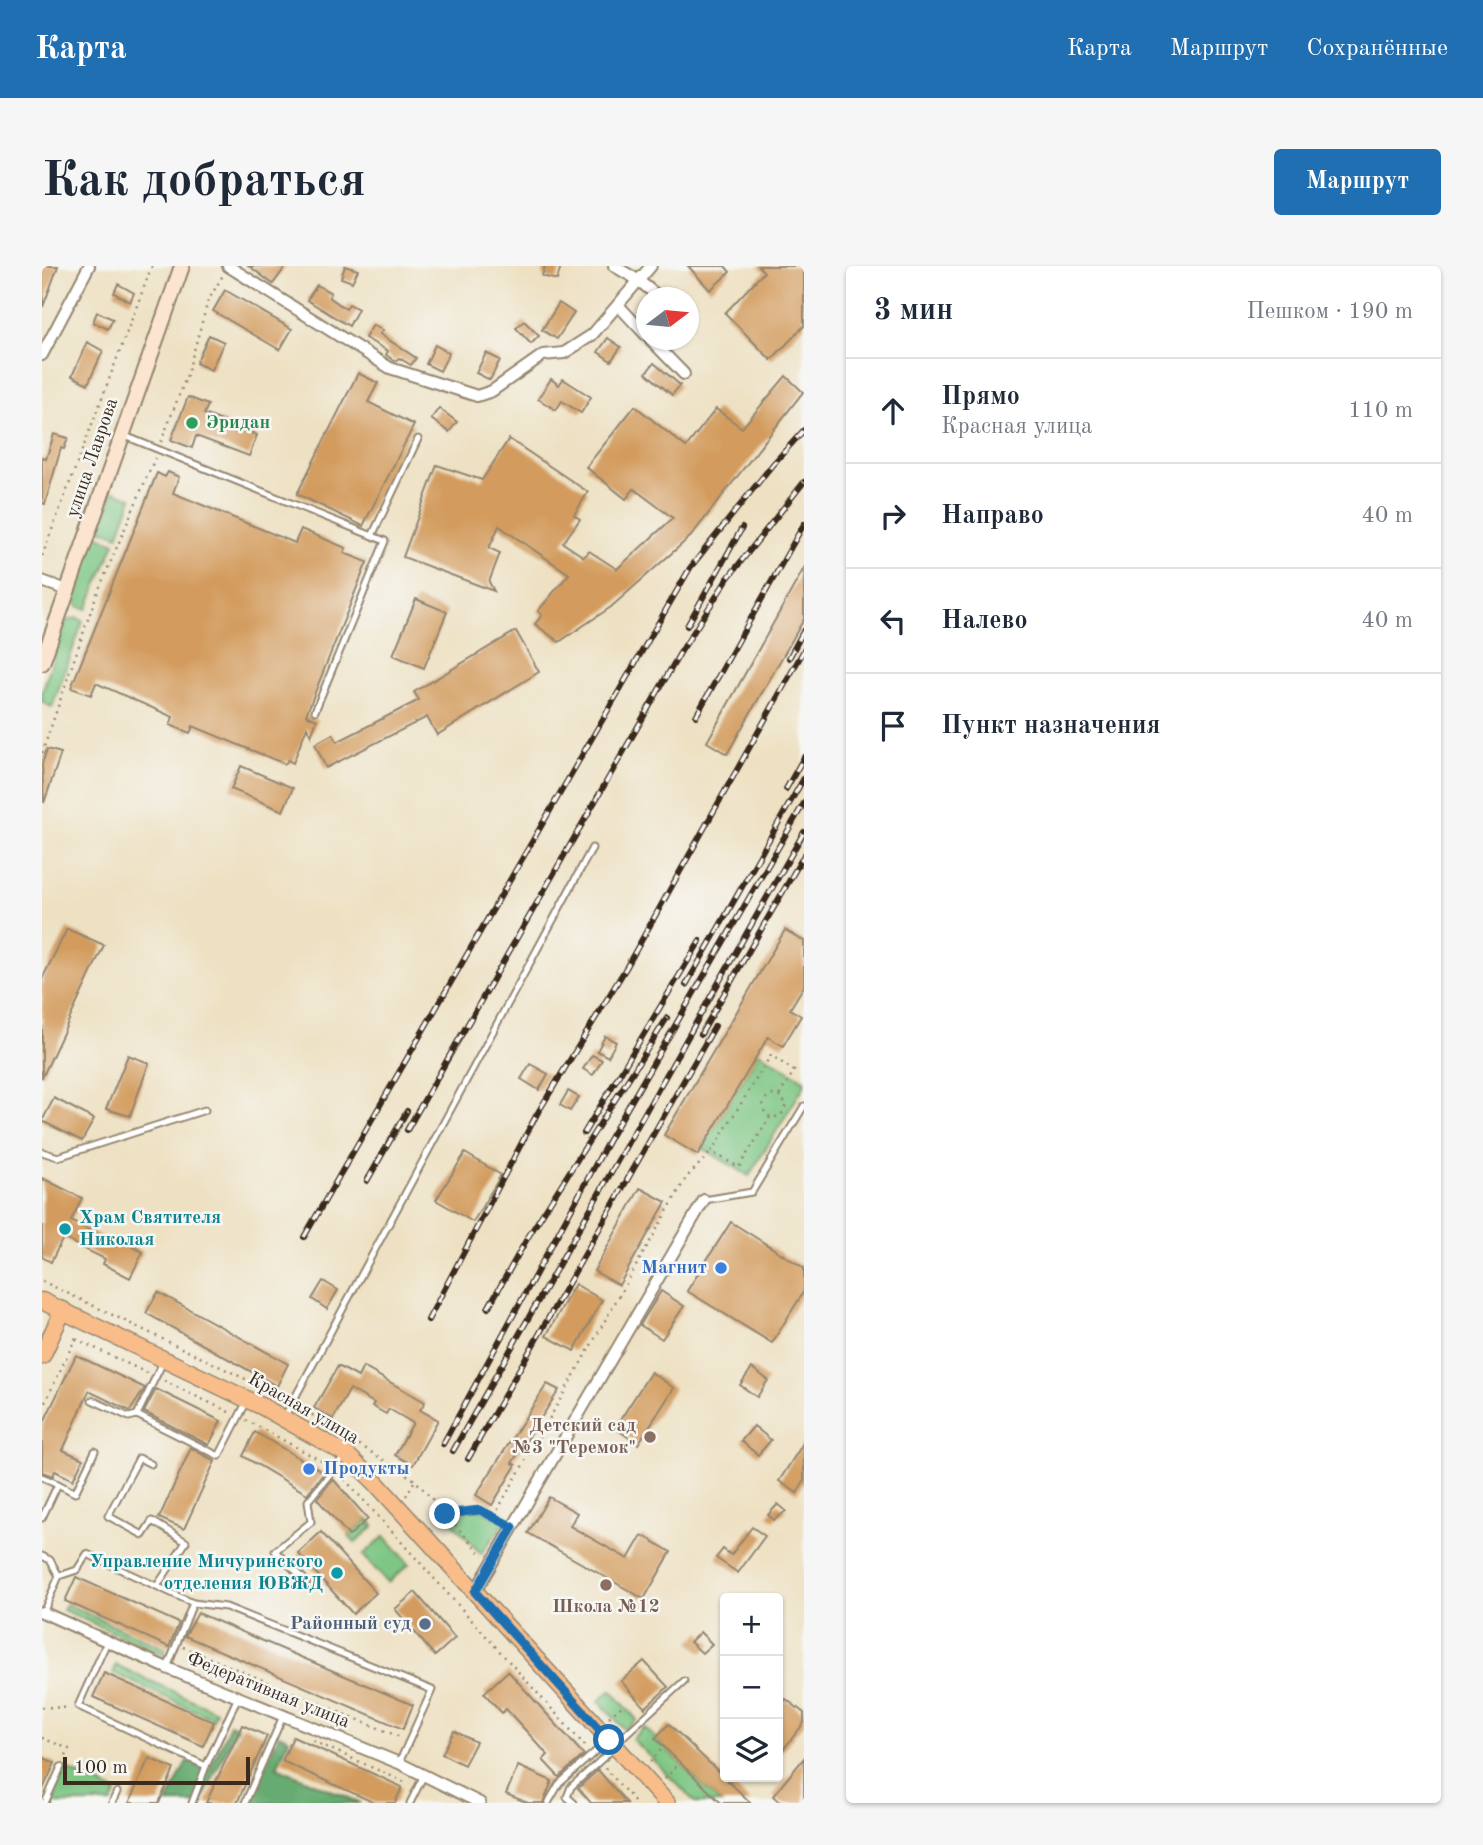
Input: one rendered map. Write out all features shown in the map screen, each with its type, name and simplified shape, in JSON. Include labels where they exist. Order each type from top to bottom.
[{"type":"main road","name":"улица Лаврова","points":[[42,663],[181,266]]},
{"type":"main road","name":"Красная улица","points":[[42,1301],[247,1400],[346,1454],[375,1482],[667,1803]]},
{"type":"main road","points":[[42,1356],[63,1310]]},
{"type":"street","points":[[42,355],[89,266]]},
{"type":"street","points":[[228,266],[390,368],[477,396],[492,391],[543,355],[564,353],[592,335],[651,266]]},
{"type":"street","points":[[614,266],[647,287]]},
{"type":"street","points":[[618,305],[636,324]]},
{"type":"street","points":[[661,350],[684,373]]},
{"type":"street","points":[[42,581],[67,590]]},
{"type":"street","points":[[475,1592],[704,1200]]},
{"type":"street","name":"Федеративная улица","points":[[43,1612],[167,1668],[399,1763],[462,1799],[480,1803]]},
{"type":"lane","points":[[122,434],[385,541],[316,711]]},
{"type":"lane","points":[[372,536],[418,439]]},
{"type":"lane","points":[[283,1419],[592,848]]},
{"type":"lane","points":[[704,1200],[752,1192],[804,1106]]},
{"type":"lane","points":[[42,1152],[58,1157],[205,1110]]},
{"type":"lane","points":[[137,1415],[164,1360]]},
{"type":"lane","points":[[92,1400],[129,1417],[137,1415],[219,1456],[247,1400]]},
{"type":"lane","points":[[42,1476],[75,1493],[95,1451]]},
{"type":"lane","points":[[307,1582],[275,1552],[312,1522],[308,1501],[346,1454]]},
{"type":"lane","points":[[151,1464],[139,1458],[108,1516],[143,1535],[152,1521],[186,1542],[157,1586]]},
{"type":"lane","points":[[42,1518],[58,1484]]},
{"type":"lane","points":[[43,1612],[59,1576],[77,1570],[87,1554],[193,1604],[226,1607],[432,1690],[399,1763]]},
{"type":"lane","points":[[42,1556],[50,1560],[59,1576]]},
{"type":"lane","points":[[167,1668],[193,1604]]},
{"type":"lane","points":[[107,1642],[78,1706],[206,1766]]},
{"type":"lane","points":[[574,1803],[567,1797],[571,1787],[600,1762],[613,1744],[684,1681]]},
{"type":"lane","points":[[192,1803],[238,1697]]},
{"type":"lane","points":[[246,1803],[282,1716]]},
{"type":"lane","points":[[548,1803],[559,1784],[592,1754],[613,1744]]},
{"type":"lane","points":[[46,1803],[61,1768]]},
{"type":"lane","points":[[410,1803],[424,1775]]},
{"type":"lane","points":[[112,1803],[117,1792]]},
{"type":"path","points":[[42,556],[152,266]]},
{"type":"path","points":[[42,753],[96,596],[159,449],[187,375],[208,301],[228,266]]},
{"type":"path","points":[[494,1516],[680,1189],[711,1152],[771,1055],[794,1071],[779,1097]]},
{"type":"path","points":[[768,1097],[779,1097],[784,1102],[784,1110],[776,1117],[770,1117],[763,1107],[764,1101],[768,1097]]},
{"type":"path","points":[[711,1152],[738,1167],[770,1117]]},
{"type":"path","points":[[42,1409],[93,1305]]},
{"type":"path","points":[[76,1339],[239,1417],[336,1469],[592,1754]]},
{"type":"path","points":[[445,1514],[480,1510],[513,1527]]},
{"type":"path","points":[[177,1644],[409,1740]]},
{"type":"path","points":[[607,1719],[624,1704]]},
{"type":"path","points":[[42,1707],[63,1710],[78,1706]]},
{"type":"path","points":[[303,1737],[418,1788]]},
{"type":"path","points":[[42,1738],[69,1749],[61,1768]]},
{"type":"path","points":[[648,1765],[662,1749]]},
{"type":"path","points":[[600,1762],[636,1803]]},
{"type":"path","points":[[663,1781],[677,1765]]},
{"type":"green space","points":[[114,491],[132,498],[118,536],[99,528]]},
{"type":"green space","points":[[97,535],[115,543],[87,609],[78,606],[73,599]]},
{"type":"green space","points":[[77,618],[83,621],[52,707],[42,702],[42,692],[66,621]]},
{"type":"green space","points":[[759,1052],[804,1080],[804,1086],[749,1176],[702,1148]]},
{"type":"green space","points":[[480,1509],[505,1522],[481,1554],[445,1514]]},
{"type":"green space","points":[[368,1519],[374,1526],[355,1543],[349,1536]]},
{"type":"green space","points":[[385,1536],[409,1564],[388,1583],[363,1555]]},
{"type":"green space","points":[[66,1604],[166,1649],[163,1655],[63,1610]]},
{"type":"green space","points":[[116,1665],[216,1711],[213,1719],[113,1673]]},
{"type":"green space","points":[[611,1690],[637,1720],[625,1730],[599,1701]]},
{"type":"green space","points":[[230,1724],[237,1727],[201,1803],[167,1803],[187,1761],[209,1771]]},
{"type":"green space","points":[[644,1727],[721,1803],[696,1803],[632,1739]]},
{"type":"green space","points":[[279,1734],[289,1739],[277,1767],[361,1803],[250,1803]]},
{"type":"green space","points":[[61,1767],[117,1792],[112,1803],[46,1803]]},
{"type":"building","points":[[44,266],[58,266],[43,307],[42,271]]},
{"type":"building","points":[[249,266],[286,266],[273,284]]},
{"type":"building","points":[[345,266],[358,270],[352,282],[341,278]]},
{"type":"building","points":[[545,266],[561,266],[557,280],[542,276]]},
{"type":"building","points":[[688,266],[725,266],[730,272],[710,290]]},
{"type":"building","points":[[758,266],[804,266],[804,326],[771,360],[725,313],[764,272]]},
{"type":"building","points":[[118,284],[134,293],[130,302],[114,293]]},
{"type":"building","points":[[317,285],[331,293],[329,297],[346,309],[349,304],[358,309],[349,326],[307,300]]},
{"type":"building","points":[[225,290],[292,329],[280,350],[213,311]]},
{"type":"building","points":[[559,303],[574,313],[557,339],[542,330]]},
{"type":"building","points":[[97,312],[113,319],[108,329],[93,322]]},
{"type":"building","points":[[524,321],[539,336],[531,344],[516,328]]},
{"type":"building","points":[[373,325],[383,330],[380,334],[416,358],[411,365],[399,358],[395,361],[386,355],[388,351],[365,338]]},
{"type":"building","points":[[209,335],[224,342],[211,370],[196,363]]},
{"type":"building","points":[[608,338],[621,347],[611,361],[598,352]]},
{"type":"building","points":[[87,342],[103,351],[88,384],[72,376]]},
{"type":"building","points":[[435,345],[449,353],[440,371],[426,364]]},
{"type":"building","points":[[486,353],[500,360],[490,380],[476,373]]},
{"type":"building","points":[[654,363],[680,385],[672,395],[646,373]]},
{"type":"building","points":[[358,373],[378,383],[368,402],[414,425],[363,526],[297,494]]},
{"type":"building","points":[[786,376],[803,392],[691,536],[611,607],[559,642],[535,624],[542,615],[538,611],[569,574],[499,526],[489,548],[500,553],[489,582],[494,591],[403,557],[437,465],[482,480],[509,439],[588,492],[574,515],[580,519],[563,543],[584,557],[589,551],[617,569],[673,518],[634,489],[626,499],[586,467],[635,406],[686,447],[716,409],[742,428]]},
{"type":"building","points":[[551,379],[559,385],[563,379],[591,397],[581,413],[562,401],[556,410],[538,399]]},
{"type":"building","points":[[188,397],[208,405],[204,414],[257,435],[249,456],[196,436],[192,448],[171,440]]},
{"type":"building","points":[[439,408],[457,422],[449,432],[431,419]]},
{"type":"building","points":[[54,434],[68,438],[64,449],[61,448],[45,504],[42,503],[42,457],[46,459]]},
{"type":"building","points":[[168,472],[179,477],[173,493],[295,543],[301,529],[346,548],[344,553],[367,562],[306,715],[317,720],[311,736],[307,727],[293,763],[288,760],[285,764],[193,726],[190,733],[170,725],[173,717],[96,683],[91,695],[71,688],[157,473],[165,477]]},
{"type":"building","points":[[804,568],[804,619],[727,754],[707,742]]},
{"type":"building","points":[[416,599],[447,612],[424,668],[393,655]]},
{"type":"building","points":[[516,631],[539,672],[437,735],[427,717],[326,768],[315,744],[333,734],[337,742],[419,700],[414,692]]},
{"type":"building","points":[[47,749],[61,753],[44,803],[42,764]]},
{"type":"building","points":[[241,766],[293,788],[283,811],[231,789]]},
{"type":"building","points":[[67,929],[104,945],[42,1078],[42,979]]},
{"type":"building","points":[[785,930],[804,941],[804,986],[790,1009],[801,1016],[783,1046],[768,1037],[698,1155],[664,1135]]},
{"type":"building","points":[[605,1036],[616,1042],[608,1057],[597,1051]]},
{"type":"building","points":[[128,1055],[149,1063],[130,1116],[106,1109]]},
{"type":"building","points":[[592,1055],[602,1060],[593,1075],[583,1069]]},
{"type":"building","points":[[530,1064],[548,1074],[539,1090],[521,1079]]},
{"type":"building","points":[[568,1091],[579,1097],[570,1111],[560,1105]]},
{"type":"building","points":[[54,1098],[94,1119],[82,1141],[42,1121]]},
{"type":"building","points":[[465,1153],[501,1175],[473,1222],[436,1200]]},
{"type":"building","name":"Храм Святителя Николая","points":[[42,1178],[82,1198],[71,1221],[115,1243],[117,1239],[143,1252],[130,1278],[103,1264],[105,1259],[63,1238],[51,1262],[42,1257]]},
{"type":"building","points":[[640,1188],[666,1202],[619,1285],[594,1271]]},
{"type":"building","points":[[731,1222],[804,1268],[804,1291],[772,1343],[687,1291]]},
{"type":"building","points":[[323,1281],[338,1290],[327,1309],[312,1299]]},
{"type":"building","points":[[575,1284],[602,1300],[574,1351],[546,1336]]},
{"type":"building","points":[[661,1291],[684,1306],[662,1339],[640,1325]]},
{"type":"building","points":[[158,1292],[288,1364],[277,1386],[146,1313]]},
{"type":"building","points":[[76,1355],[145,1388],[130,1411],[89,1391],[63,1450],[83,1459],[73,1480],[55,1471],[53,1476],[42,1472],[42,1426]]},
{"type":"building","points":[[338,1366],[358,1377],[363,1367],[425,1402],[420,1410],[438,1420],[413,1465],[395,1455],[413,1423],[389,1409],[386,1414],[372,1406],[374,1403],[350,1389],[333,1419],[314,1408]]},
{"type":"building","points":[[752,1368],[768,1380],[757,1397],[740,1385]]},
{"type":"building","points":[[651,1372],[674,1388],[638,1444],[615,1428]]},
{"type":"building","points":[[547,1384],[559,1390],[512,1463],[516,1465],[492,1505],[476,1495]]},
{"type":"building","points":[[156,1389],[221,1421],[209,1445],[144,1412]]},
{"type":"building","points":[[754,1426],[771,1440],[758,1455],[741,1441]]},
{"type":"building","points":[[255,1432],[324,1473],[307,1494],[243,1456]]},
{"type":"building","points":[[804,1442],[804,1481],[797,1493],[779,1481]]},
{"type":"building","points":[[191,1448],[215,1461],[184,1529],[159,1518]]},
{"type":"building","points":[[333,1479],[368,1519],[349,1536],[317,1499]]},
{"type":"building","points":[[549,1497],[577,1513],[570,1526],[628,1559],[642,1535],[671,1552],[644,1599],[528,1533]]},
{"type":"building","points":[[778,1504],[786,1511],[774,1520],[768,1515]]},
{"type":"building","points":[[752,1527],[765,1536],[738,1573],[716,1558],[723,1549],[731,1555]]},
{"type":"building","name":"Управление Мичуринского отделения ЮВЖД","points":[[321,1532],[376,1593],[353,1614],[298,1553]]},
{"type":"building","points":[[76,1577],[179,1623],[169,1647],[65,1601]]},
{"type":"building","name":"Районный суд","points":[[415,1592],[455,1638],[435,1656],[395,1609]]},
{"type":"building","points":[[198,1613],[413,1705],[403,1729],[185,1636]]},
{"type":"building","points":[[700,1632],[712,1644],[702,1653],[690,1642]]},
{"type":"building","points":[[644,1661],[668,1687],[645,1708],[621,1681]]},
{"type":"building","points":[[508,1671],[584,1755],[559,1777],[543,1760],[548,1755],[506,1709],[502,1713],[484,1693]]},
{"type":"building","points":[[104,1673],[214,1722],[203,1746],[93,1697]]},
{"type":"building","points":[[786,1699],[804,1713],[804,1723],[783,1750],[783,1719],[783,1703]]},
{"type":"building","points":[[669,1724],[720,1773],[720,1782],[729,1782],[751,1803],[721,1803],[655,1738]]},
{"type":"building","points":[[242,1725],[267,1736],[237,1803],[206,1803]]},
{"type":"building","points":[[454,1731],[476,1742],[464,1765],[442,1754]]},
{"type":"building","points":[[293,1737],[402,1787],[395,1803],[375,1803],[282,1761]]},
{"type":"building","points":[[42,1757],[55,1763],[42,1791]]},
{"type":"building","points":[[149,1758],[174,1769],[159,1803],[129,1803]]},
{"type":"building","points":[[804,1758],[804,1803],[781,1803],[773,1796]]},
{"type":"building","points":[[518,1766],[552,1781],[543,1803],[528,1803],[506,1794]]},
{"type":"building","points":[[598,1770],[627,1803],[591,1803],[578,1788]]},
{"type":"railway","points":[[304,1237],[690,568],[773,464],[804,430]]},
{"type":"railway","points":[[407,1130],[680,653],[728,578],[804,482]]},
{"type":"railway","points":[[696,716],[804,524]]},
{"type":"railway","points":[[687,626],[742,528]]},
{"type":"railway","points":[[789,658],[804,630]]},
{"type":"railway","points":[[428,1320],[537,1114],[626,968],[804,650]]},
{"type":"railway","points":[[786,789],[804,757]]},
{"type":"railway","points":[[686,985],[804,778]]},
{"type":"railway","points":[[443,1444],[610,1138],[804,803]]},
{"type":"railway","points":[[453,1451],[804,832]]},
{"type":"railway","points":[[701,1034],[804,855]]},
{"type":"railway","points":[[584,1133],[700,941]]},
{"type":"railway","points":[[488,1308],[528,1237],[667,1018]]},
{"type":"railway","points":[[468,1459],[715,1026]]},
{"type":"railway","points":[[367,1181],[407,1111]]},
{"type":"place","name":"Эридан","points":[[192,423]]},
{"type":"place","name":"Храм Святителя Николая","points":[[65,1229]]},
{"type":"place","name":"Магнит","points":[[721,1268]]},
{"type":"place","name":"Детский сад №3 \"Теремок\"","points":[[650,1437]]},
{"type":"place","name":"Продукты","points":[[309,1469]]},
{"type":"place","name":"Управление Мичуринского отделения ЮВЖД","points":[[337,1573]]},
{"type":"place","name":"Школа №12","points":[[606,1585]]},
{"type":"place","name":"Районный суд","points":[[425,1624]]},
{"type":"route","points":[[445,1514],[480,1510],[513,1527],[475,1592],[609,1740]]}]
